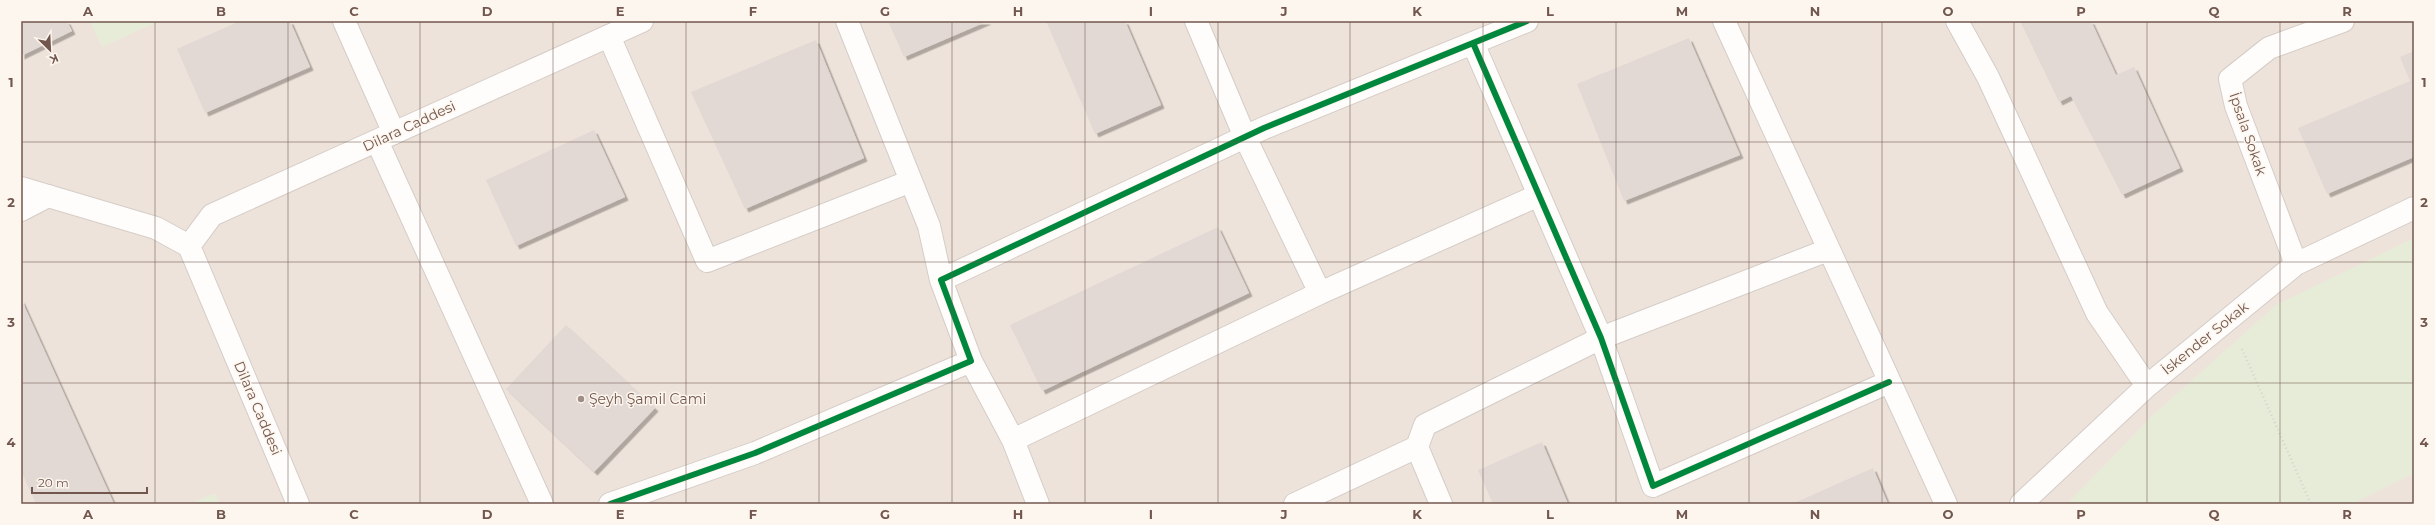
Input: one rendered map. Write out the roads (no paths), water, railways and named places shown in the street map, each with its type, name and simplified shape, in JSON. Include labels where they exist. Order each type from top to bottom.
[{"type":"street","points":[[344,21],[386,137],[542,504]]},
{"type":"street","name":"Dilara Caddesi","points":[[298,504],[189,246],[212,215],[642,21]]},
{"type":"street","points":[[847,21],[929,226],[941,280],[971,361],[1013,440],[1038,504]]},
{"type":"street","points":[[1196,21],[1245,137],[1320,293]]},
{"type":"street","points":[[941,280],[1245,137],[1526,21]]},
{"type":"street","points":[[1724,21],[1888,382],[1946,504]]},
{"type":"street","points":[[1957,21],[1988,77],[2097,313],[2147,386]]},
{"type":"street","name":"İpsala Sokak","points":[[2296,264],[2236,106],[2230,78],[2269,48],[2342,21]]},
{"type":"street","points":[[609,36],[706,261],[911,181]]},
{"type":"street","points":[[1474,43],[1601,338],[1653,486],[1888,382]]},
{"type":"street","points":[[21,188],[156,228],[189,246]]},
{"type":"street","points":[[1013,440],[1320,293],[1539,195]]},
{"type":"street","points":[[21,210],[48,196]]},
{"type":"street","name":"İskender Sokak","points":[[2021,504],[2147,386],[2296,264],[2414,208]]},
{"type":"street","points":[[1441,504],[1417,447],[1424,425],[1601,338],[1828,250]]},
{"type":"street","points":[[610,504],[635,500],[755,453],[971,361]]},
{"type":"street","points":[[1295,504],[1417,447]]},
{"type":"place","name":"Şeyh Şamil Cami","points":[[581,399]]}]
